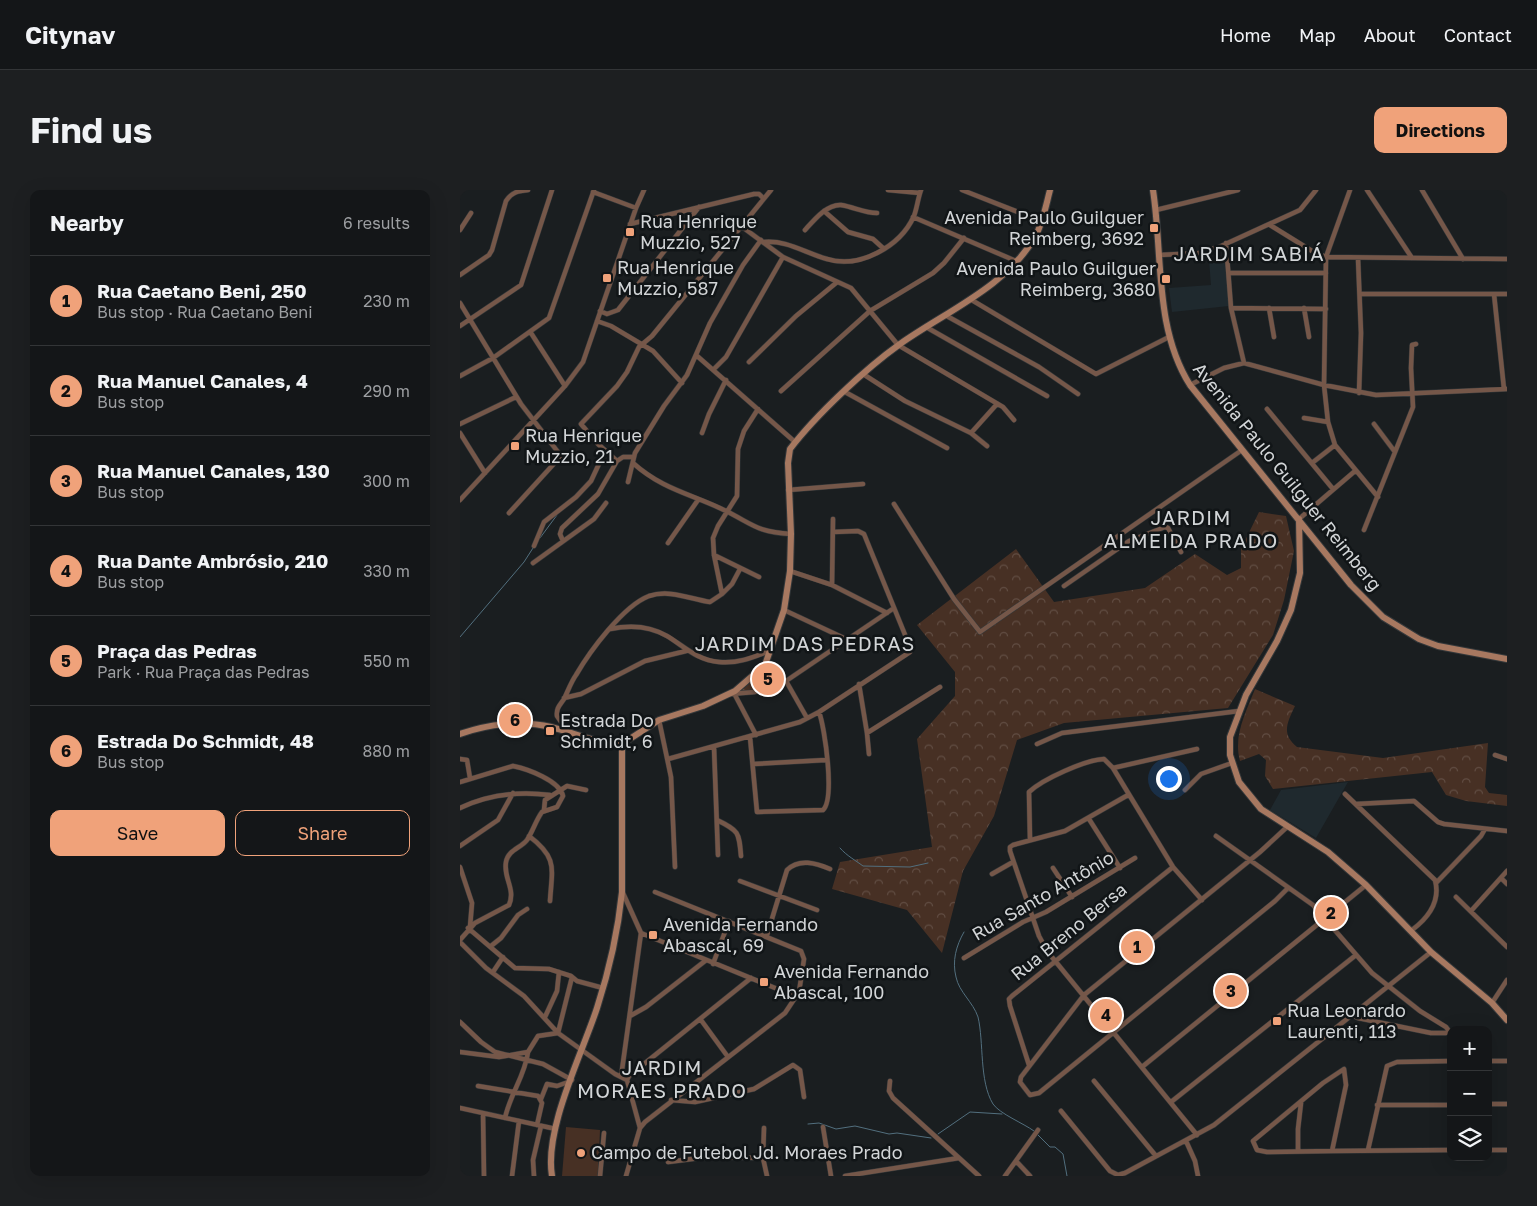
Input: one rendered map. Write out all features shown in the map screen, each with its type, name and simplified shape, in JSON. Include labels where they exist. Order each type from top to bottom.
[{"type":"main road","points":[[461,731],[519,723],[535,724],[622,746],[658,720],[733,695],[756,676],[765,665],[772,650],[784,610],[790,571],[791,534],[788,454],[795,442],[862,374],[898,346],[970,298],[1016,261],[1036,235],[1050,190]]},
{"type":"main road","name":"Avenida Paulo Guilguer Reimberg","points":[[1153,190],[1169,337],[1178,363],[1190,385],[1368,603],[1399,628],[1438,646],[1507,660]]},
{"type":"main road","points":[[1299,519],[1300,573],[1291,610],[1277,641],[1239,711],[1230,737],[1232,763],[1239,782],[1254,802],[1287,827],[1328,852],[1366,885],[1412,930],[1431,952],[1492,1003],[1507,1020]]},
{"type":"main road","points":[[552,1176],[550,1152],[556,1129],[603,988],[624,902],[622,892],[624,794],[622,746]]},
{"type":"street","points":[[460,275],[492,250],[506,201],[510,195],[528,190]]},
{"type":"street","points":[[460,326],[521,285],[552,190]]},
{"type":"street","points":[[460,500],[565,386],[583,362],[630,224],[644,190]]},
{"type":"street","points":[[617,461],[581,425],[617,386],[642,345],[770,190]]},
{"type":"street","points":[[762,241],[780,242],[840,262],[869,257],[884,249],[914,217],[920,192],[888,190]]},
{"type":"street","points":[[962,190],[1041,221]]},
{"type":"street","points":[[1156,210],[1238,190]]},
{"type":"street","points":[[1159,255],[1199,253],[1226,244],[1300,210],[1316,190]]},
{"type":"street","points":[[1350,190],[1326,257],[1324,385],[1328,422],[1335,445],[1378,497]]},
{"type":"street","points":[[1367,190],[1412,258]]},
{"type":"street","points":[[1422,190],[1463,259]]},
{"type":"street","points":[[460,376],[493,358],[531,333],[542,325],[553,311],[594,191],[636,208]]},
{"type":"street","points":[[630,224],[754,194],[759,194],[763,198]]},
{"type":"street","points":[[805,230],[824,211],[840,205],[868,213],[877,213]]},
{"type":"street","points":[[600,311],[607,314],[618,310],[699,207]]},
{"type":"street","points":[[824,211],[848,232],[873,239],[884,249]]},
{"type":"street","points":[[460,230],[471,213]]},
{"type":"street","points":[[914,217],[1016,261]]},
{"type":"street","points":[[1270,225],[1312,251],[1326,257],[1507,259]]},
{"type":"street","points":[[740,226],[783,257],[850,288],[898,346],[997,404],[1014,420]]},
{"type":"street","points":[[781,391],[870,311],[933,273],[944,263],[964,238]]},
{"type":"street","points":[[628,482],[633,457],[664,406],[682,383],[710,323],[731,284],[762,241]]},
{"type":"street","points":[[1226,244],[1231,308],[1244,363]]},
{"type":"street","points":[[713,370],[726,357],[783,257]]},
{"type":"street","points":[[1358,258],[1360,294],[1359,393]]},
{"type":"street","points":[[1229,273],[1326,273]]},
{"type":"street","points":[[749,362],[790,321],[836,283]]},
{"type":"street","points":[[1360,294],[1507,294]]},
{"type":"street","points":[[1190,385],[1224,368],[1244,363],[1359,393],[1393,396],[1506,389],[1494,294]]},
{"type":"street","points":[[970,298],[1096,374],[1169,337]]},
{"type":"street","points":[[460,303],[516,397],[561,457],[509,512]]},
{"type":"street","points":[[1231,308],[1326,308]]},
{"type":"street","points":[[1269,308],[1274,337]]},
{"type":"street","points":[[1304,308],[1309,336]]},
{"type":"street","points":[[945,315],[1038,367],[1078,394]]},
{"type":"street","points":[[597,321],[615,328],[653,351],[682,383]]},
{"type":"street","points":[[926,327],[1047,396]]},
{"type":"street","points":[[531,333],[565,386]]},
{"type":"street","points":[[1364,530],[1414,406],[1411,368],[1412,348],[1416,344]]},
{"type":"street","points":[[696,355],[795,442]]},
{"type":"street","points":[[862,374],[905,401],[972,434],[987,446]]},
{"type":"street","points":[[702,433],[708,414],[726,380]]},
{"type":"street","points":[[845,392],[947,448]]},
{"type":"street","points":[[460,424],[516,397]]},
{"type":"street","points":[[972,434],[997,404]]},
{"type":"street","points":[[722,594],[714,555],[715,531],[738,494],[737,460],[740,440],[758,409]]},
{"type":"street","points":[[1267,409],[1332,489]]},
{"type":"street","points":[[1304,418],[1328,422]]},
{"type":"street","points":[[1374,424],[1395,452]]},
{"type":"street","points":[[460,432],[485,473]]},
{"type":"street","points":[[1312,464],[1335,445]]},
{"type":"street","points":[[894,504],[954,599],[978,632],[985,630],[1242,450]]},
{"type":"street","points":[[534,546],[544,522],[576,498],[591,481],[605,451]]},
{"type":"street","points":[[563,542],[560,534],[562,528],[594,498],[617,461],[623,457],[633,457]]},
{"type":"street","points":[[633,463],[668,488],[727,511],[758,529],[791,534]]},
{"type":"street","points":[[1299,519],[1355,471]]},
{"type":"street","points":[[788,490],[864,484]]},
{"type":"street","points":[[668,543],[698,500]]},
{"type":"street","points":[[533,563],[594,519],[606,503]]},
{"type":"street","points":[[832,585],[833,520]]},
{"type":"street","points":[[1064,586],[1128,541],[1164,527],[1168,528],[1181,552]]},
{"type":"street","points":[[668,759],[750,737],[808,718],[908,654],[911,650],[864,534],[860,532],[833,532]]},
{"type":"street","points":[[1123,532],[1128,541]]},
{"type":"street","points":[[714,555],[740,569],[759,576]]},
{"type":"street","points":[[568,732],[556,714],[576,674],[609,630],[631,607],[648,596],[672,593],[710,602],[732,584],[740,569]]},
{"type":"street","points":[[790,571],[832,585],[887,613]]},
{"type":"street","points":[[756,735],[733,695],[762,690],[786,681],[894,608]]},
{"type":"street","points":[[784,610],[846,639]]},
{"type":"street","points":[[609,630],[635,627],[651,630],[666,635],[686,651],[714,662],[746,660],[772,650]]},
{"type":"street","points":[[564,698],[581,694],[645,660],[686,651]]},
{"type":"street","points":[[786,681],[808,718]]},
{"type":"street","points":[[859,684],[869,754]]},
{"type":"street","points":[[867,733],[940,687]]},
{"type":"street","points":[[1037,744],[1062,733],[1239,711]]},
{"type":"street","points":[[750,737],[757,812],[797,812],[825,809],[828,799],[826,760],[819,712]]},
{"type":"street","points":[[658,720],[668,759],[676,867]]},
{"type":"street","points":[[714,747],[718,855]]},
{"type":"street","points":[[1113,768],[1197,749]]},
{"type":"street","points":[[1495,756],[1507,759]]},
{"type":"street","points":[[460,759],[466,760],[470,778]]},
{"type":"street","points":[[1030,840],[1028,794],[1056,776],[1101,759],[1106,759],[1173,867],[1202,900]]},
{"type":"street","points":[[753,764],[826,760]]},
{"type":"street","points":[[1185,790],[1201,774],[1232,763]]},
{"type":"street","points":[[460,782],[513,766],[548,781],[562,791],[563,796],[558,807],[544,810]]},
{"type":"street","points":[[460,808],[489,797],[513,793],[550,795],[562,791],[567,786],[586,790]]},
{"type":"street","points":[[460,846],[498,820],[513,793]]},
{"type":"street","points":[[1345,794],[1433,877],[1436,883],[1434,907],[1412,930]]},
{"type":"street","points":[[469,927],[509,904],[512,892],[506,872],[507,860],[529,836],[544,810],[545,800],[550,795]]},
{"type":"street","points":[[1128,795],[1060,834],[1030,840],[1010,847],[1013,862],[1042,942],[1197,1135]]},
{"type":"street","points":[[1356,804],[1414,801],[1438,822],[1507,832]]},
{"type":"street","points":[[1089,819],[1120,868]]},
{"type":"street","points":[[717,820],[733,828],[739,835],[741,856]]},
{"type":"street","points":[[1287,827],[1202,900],[1084,996],[1029,1065],[1020,1082],[1026,1092],[1032,1096],[1039,1092],[1275,901],[1288,888]]},
{"type":"street","points":[[1436,883],[1481,836],[1485,829]]},
{"type":"street","points":[[529,836],[544,847],[550,858],[552,868],[550,901]]},
{"type":"street","points":[[1216,836],[1313,905],[1372,973],[1420,1011],[1446,1026],[1448,1032],[1431,1033],[1358,1018],[1352,1015]]},
{"type":"street","name":"Rua Santo Antônio","points":[[964,958],[1023,922],[1072,897],[1135,858]]},
{"type":"street","points":[[992,874],[1013,862]]},
{"type":"street","points":[[767,935],[778,894],[787,870],[791,866],[814,863],[830,869]]},
{"type":"street","points":[[460,867],[472,903],[469,927],[460,941],[493,972],[524,996],[558,1033],[627,1080],[640,1128]]},
{"type":"street","name":"Rua Breno Bersa","points":[[1029,1065],[1009,999],[1055,960],[1173,867]]},
{"type":"street","points":[[1053,868],[1072,897]]},
{"type":"street","points":[[1471,911],[1507,871]]},
{"type":"street","points":[[1501,878],[1507,884]]},
{"type":"street","points":[[740,881],[817,910]]},
{"type":"street","points":[[1142,1067],[1366,885]]},
{"type":"street","points":[[626,1176],[640,1128],[670,1100],[785,1012],[798,997],[804,959],[803,953],[767,935],[655,892]]},
{"type":"street","points":[[1456,897],[1507,947]]},
{"type":"street","points":[[621,1077],[641,933],[624,902]]},
{"type":"street","points":[[491,946],[501,938],[518,915],[527,909]]},
{"type":"street","points":[[712,964],[729,921]]},
{"type":"street","points":[[469,927],[515,968],[549,969],[572,977],[577,981],[603,988]]},
{"type":"street","points":[[641,933],[712,964],[798,997]]},
{"type":"street","points":[[1061,1111],[1114,1174],[1126,1173],[1197,1135],[1222,1119],[1431,952]]},
{"type":"street","points":[[1171,1102],[1356,955]]},
{"type":"street","points":[[493,972],[502,957]]},
{"type":"street","points":[[630,1016],[646,1007],[705,961]]},
{"type":"street","points":[[545,1017],[557,991],[559,972]]},
{"type":"street","points":[[558,1033],[572,977]]},
{"type":"street","points":[[627,1080],[631,1074],[751,978]]},
{"type":"street","points":[[1492,1003],[1507,980]]},
{"type":"street","points":[[700,1020],[728,1057]]},
{"type":"street","points":[[460,1022],[488,1048],[552,1068],[572,1080]]},
{"type":"street","points":[[505,1118],[509,1100],[515,1092],[528,1052],[538,1036],[558,1033]]},
{"type":"street","points":[[460,1052],[490,1056],[513,1056],[522,1051],[528,1052]]},
{"type":"street","points":[[1368,1150],[1385,1069],[1388,1064],[1397,1062],[1447,1061]]},
{"type":"street","points":[[1492,1061],[1507,1061]]},
{"type":"street","points":[[670,1100],[695,1102],[754,1089],[793,1065],[800,1070],[804,1097]]},
{"type":"street","points":[[1332,1151],[1346,1084],[1344,1069],[1262,1131],[1253,1141],[1255,1147],[1260,1151],[1332,1151],[1368,1150],[1447,1150]]},
{"type":"street","points":[[534,1176],[533,1160],[541,1099],[547,1084],[558,1086],[572,1080]]},
{"type":"street","points":[[890,1081],[889,1091],[893,1098],[979,1176]]},
{"type":"street","points":[[1094,1081],[1156,1156]]},
{"type":"street","points":[[478,1086],[535,1094],[541,1099]]},
{"type":"street","points":[[1298,1151],[1301,1103]]},
{"type":"street","points":[[1492,1104],[1507,1104]]},
{"type":"street","points":[[1377,1105],[1447,1105]]},
{"type":"street","points":[[460,1108],[556,1129]]},
{"type":"street","points":[[483,1113],[484,1176]]},
{"type":"street","points":[[512,1176],[519,1121]]},
{"type":"street","points":[[764,1128],[764,1158],[767,1176]]},
{"type":"street","points":[[823,1128],[831,1176]]},
{"type":"street","points":[[600,1176],[604,1133]]},
{"type":"street","points":[[1005,1176],[1036,1133]]},
{"type":"street","points":[[1186,1141],[1195,1161],[1198,1176]]},
{"type":"street","points":[[1492,1150],[1507,1150]]},
{"type":"street","points":[[668,1162],[708,1157],[764,1158]]},
{"type":"street","points":[[845,1176],[959,1158]]},
{"type":"street","points":[[1016,1161],[1030,1176]]},
{"type":"shaded area","points":[[1224,256],[1229,306],[1172,312],[1169,288],[1211,285],[1209,260]]},
{"type":"shaded area","points":[[1348,782],[1316,838],[1270,810],[1281,790]]},
{"type":"green space","points":[[1259,512],[1286,516],[1294,551],[1284,600],[1273,635],[1228,708],[1064,723],[1017,740],[994,816],[963,871],[942,953],[907,910],[832,889],[840,862],[932,847],[917,739],[955,696],[955,672],[917,625],[1016,549],[1054,602],[1145,588],[1195,554],[1227,575],[1241,568],[1241,549]]},
{"type":"green space","points":[[770,663],[784,681],[738,694],[740,690]]},
{"type":"green space","points":[[1255,689],[1295,706],[1288,723],[1287,733],[1297,747],[1383,758],[1488,743],[1485,787],[1489,793],[1507,795],[1507,806],[1466,801],[1446,795],[1432,772],[1273,789],[1265,776],[1266,760],[1259,754],[1240,761],[1238,752],[1241,724]]},
{"type":"green space","name":"Campo de Futebol Jd. Moraes Prado","points":[[566,1127],[600,1130],[598,1176],[562,1176]]},
{"type":"waterway","points":[[540,538],[557,515]]},
{"type":"waterway","points":[[460,637],[524,562],[533,548]]},
{"type":"waterway","points":[[840,848],[863,866],[910,867],[928,863]]},
{"type":"waterway","points":[[964,932],[959,943],[954,965],[960,987],[978,1017],[984,1073],[989,1095],[996,1108],[1034,1131]]},
{"type":"waterway","points":[[938,1134],[970,1112],[1002,1114]]},
{"type":"waterway","points":[[808,1124],[819,1123],[836,1129],[855,1126],[889,1134],[897,1133],[931,1138]]},
{"type":"waterway","points":[[1037,1134],[1050,1147],[1055,1147],[1063,1154],[1067,1176]]},
{"type":"place","name":"Avenida Paulo Guilguer Reimberg, 3692","points":[[1154,228]]},
{"type":"place","name":"Rua Henrique Muzzio, 527","points":[[630,232]]},
{"type":"place","name":"Rua Henrique Muzzio, 587","points":[[607,278]]},
{"type":"place","name":"Avenida Paulo Guilguer Reimberg, 3680","points":[[1166,279]]},
{"type":"place","name":"Rua Henrique Muzzio, 21","points":[[515,446]]},
{"type":"place","name":"Praça das Pedras","points":[[768,679]]},
{"type":"place","name":"Estrada Do Schmidt, 48","points":[[515,720]]},
{"type":"place","name":"Estrada Do Schmidt, 6","points":[[550,731]]},
{"type":"place","name":"Rua Manuel Canales, 4","points":[[1331,913]]},
{"type":"place","name":"Avenida Fernando Abascal, 69","points":[[653,935]]},
{"type":"place","name":"Rua Caetano Beni, 250","points":[[1137,947]]},
{"type":"place","name":"Avenida Fernando Abascal, 100","points":[[764,982]]},
{"type":"place","name":"Rua Manuel Canales, 130","points":[[1231,991]]},
{"type":"place","name":"Rua Dante Ambrósio, 210","points":[[1106,1015]]},
{"type":"place","name":"Rua Leonardo Laurenti, 113","points":[[1277,1021]]},
{"type":"place","name":"Campo de Futebol Jd. Moraes Prado","points":[[581,1153]]},
{"type":"district","name":"JARDIM SABIÁ","points":[[1249,254]]},
{"type":"district","name":"JARDIM ALMEIDA PRADO","points":[[1191,530]]},
{"type":"district","name":"JARDIM DAS PEDRAS","points":[[805,644]]},
{"type":"district","name":"JARDIM MORAES PRADO","points":[[662,1080]]}]
